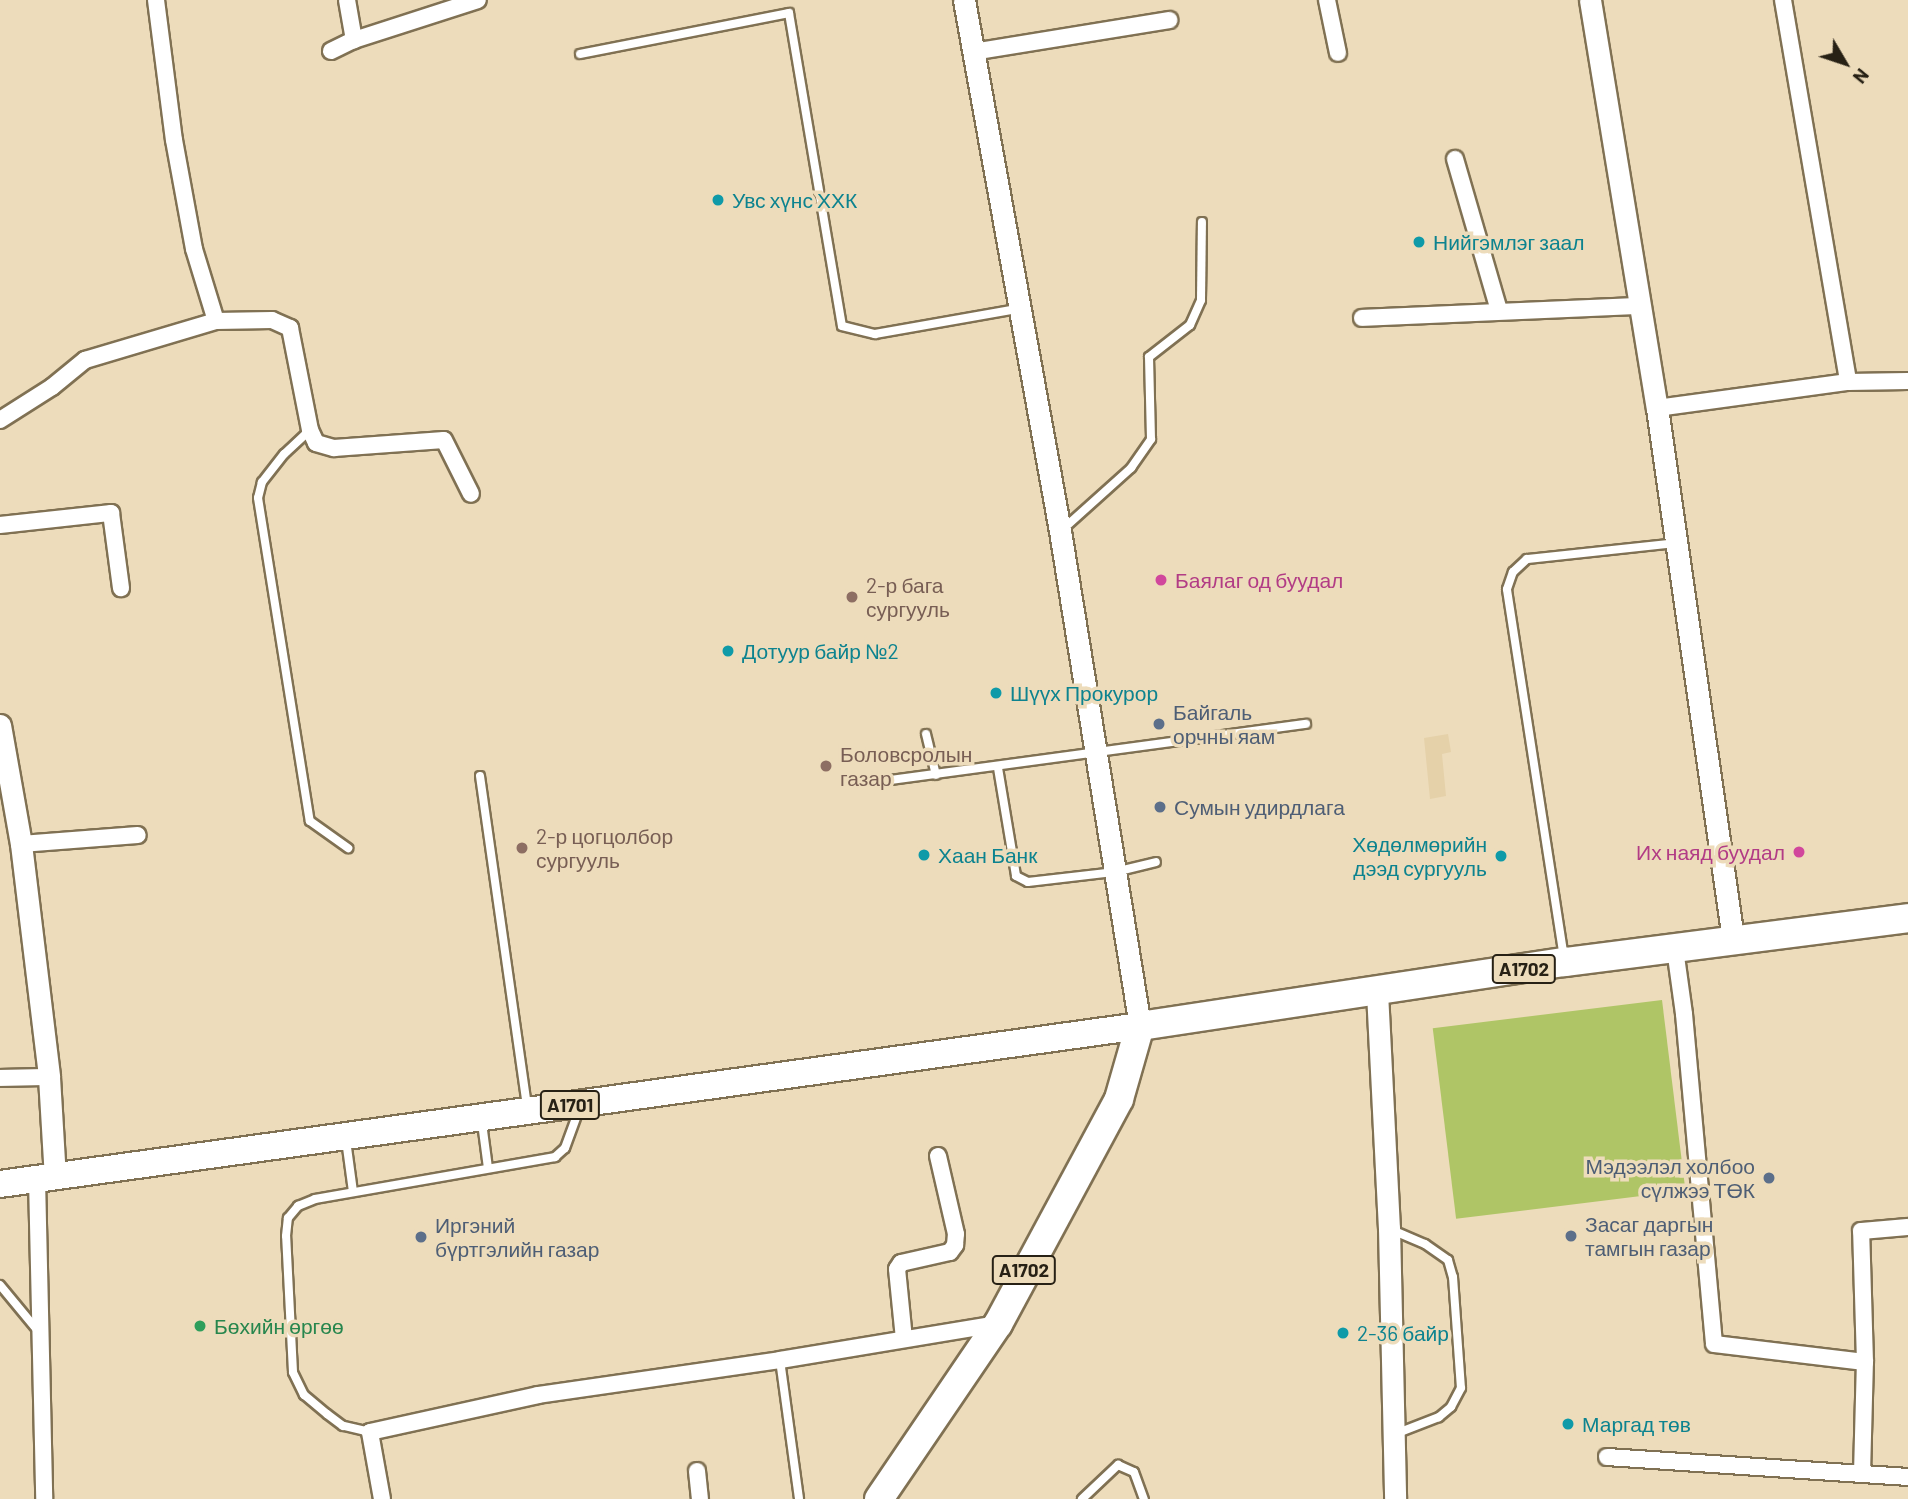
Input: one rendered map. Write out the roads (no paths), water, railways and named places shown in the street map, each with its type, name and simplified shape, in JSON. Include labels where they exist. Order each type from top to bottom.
[{"type":"highway","name":"A1702","points":[[879,1499],[998,1324],[1119,1099],[1140,1026],[1565,962],[1908,918]]},
{"type":"main road","name":"A1701","points":[[0,1184],[1140,1026]]},
{"type":"street","points":[[156,0],[176,154],[194,249],[216,321]]},
{"type":"street","points":[[347,0],[354,40]]},
{"type":"street","points":[[331,51],[354,40],[478,0]]},
{"type":"street","points":[[964,0],[1017,309],[1060,531],[1140,1026]]},
{"type":"street","points":[[1327,0],[1338,53]]},
{"type":"street","points":[[1590,0],[1657,408],[1733,939]]},
{"type":"street","points":[[1783,0],[1848,382]]},
{"type":"street","points":[[972,52],[1169,20]]},
{"type":"street","points":[[1455,159],[1499,310]]},
{"type":"street","points":[[1362,318],[1640,306]]},
{"type":"street","points":[[0,420],[52,387],[85,360],[216,321],[272,320],[289,328],[310,430],[316,443],[334,449],[444,440],[471,494]]},
{"type":"street","points":[[1657,408],[1848,382],[1908,381]]},
{"type":"street","points":[[0,525],[111,513],[121,588]]},
{"type":"street","points":[[0,724],[21,844],[48,1077],[40,1333],[44,1499]]},
{"type":"street","points":[[21,844],[138,835]]},
{"type":"street","points":[[1675,948],[1684,1014],[1714,1344],[1865,1362]]},
{"type":"street","points":[[1377,992],[1389,1228],[1395,1499]]},
{"type":"street","points":[[0,1078],[48,1077]]},
{"type":"street","points":[[904,1339],[897,1269],[901,1263],[950,1252],[955,1245],[956,1234],[938,1156]]},
{"type":"street","points":[[1862,1474],[1865,1362],[1861,1231],[1908,1227]]},
{"type":"street","points":[[382,1499],[370,1432],[538,1395],[780,1360],[998,1324]]},
{"type":"street","points":[[1607,1457],[1908,1477]]},
{"type":"street","points":[[697,1471],[700,1499]]},
{"type":"lane","points":[[580,54],[789,13],[842,326],[875,334],[1017,309]]},
{"type":"lane","points":[[1060,531],[1131,468],[1151,439],[1149,357],[1190,325],[1201,300],[1202,222]]},
{"type":"lane","points":[[310,430],[284,454],[262,482],[258,498],[310,821],[348,848]]},
{"type":"lane","points":[[1565,962],[1507,589],[1513,572],[1527,559],[1676,543]]},
{"type":"lane","points":[[876,782],[1096,755],[1306,724]]},
{"type":"lane","points":[[926,734],[936,775]]},
{"type":"lane","points":[[998,768],[1016,876],[1028,882],[1115,872],[1156,862]]},
{"type":"lane","points":[[480,776],[527,1111]]},
{"type":"lane","points":[[370,1432],[343,1426],[327,1414],[304,1395],[293,1372],[286,1236],[288,1218],[298,1206],[315,1199],[555,1157],[565,1148],[582,1103]]},
{"type":"lane","points":[[481,1118],[488,1168]]},
{"type":"lane","points":[[345,1137],[353,1192]]},
{"type":"lane","points":[[1389,1228],[1425,1244],[1448,1260],[1453,1277],[1461,1388],[1451,1407],[1439,1417],[1394,1434]]},
{"type":"lane","points":[[0,1285],[40,1333]]},
{"type":"lane","points":[[780,1360],[799,1499]]},
{"type":"lane","points":[[1082,1499],[1118,1465],[1134,1472],[1144,1499]]},
{"type":"place","name":"Увс хүнс ХХК","points":[[718,200]]},
{"type":"place","name":"Нийгэмлэг заал","points":[[1419,242]]},
{"type":"place","name":"Баялаг од буудал","points":[[1161,580]]},
{"type":"place","name":"2-р бага сургууль","points":[[852,597]]},
{"type":"place","name":"Дотуур байр №2","points":[[728,651]]},
{"type":"place","name":"Шүүх Прокурор","points":[[996,693]]},
{"type":"place","name":"Байгаль орчны яам","points":[[1159,724]]},
{"type":"place","name":"Боловсролын газар","points":[[826,766]]},
{"type":"place","name":"Сумын удирдлага","points":[[1160,807]]},
{"type":"place","name":"2-р цогцолбор сургууль","points":[[522,848]]},
{"type":"place","name":"Их наяд буудал","points":[[1799,852]]},
{"type":"place","name":"Хаан Банк","points":[[924,855]]},
{"type":"place","name":"Хөдөлмөрийн дээд сургууль","points":[[1501,856]]},
{"type":"place","name":"Мэдээлэл холбоо сүлжээ ТӨК","points":[[1769,1178]]},
{"type":"place","name":"Засаг даргын тамгын газар","points":[[1571,1236]]},
{"type":"place","name":"Иргэний бүртгэлийн газар","points":[[421,1237]]},
{"type":"place","name":"Бөхийн өргөө","points":[[200,1326]]},
{"type":"place","name":"2-36 байр","points":[[1343,1333]]},
{"type":"place","name":"Маргад төв","points":[[1568,1424]]}]
